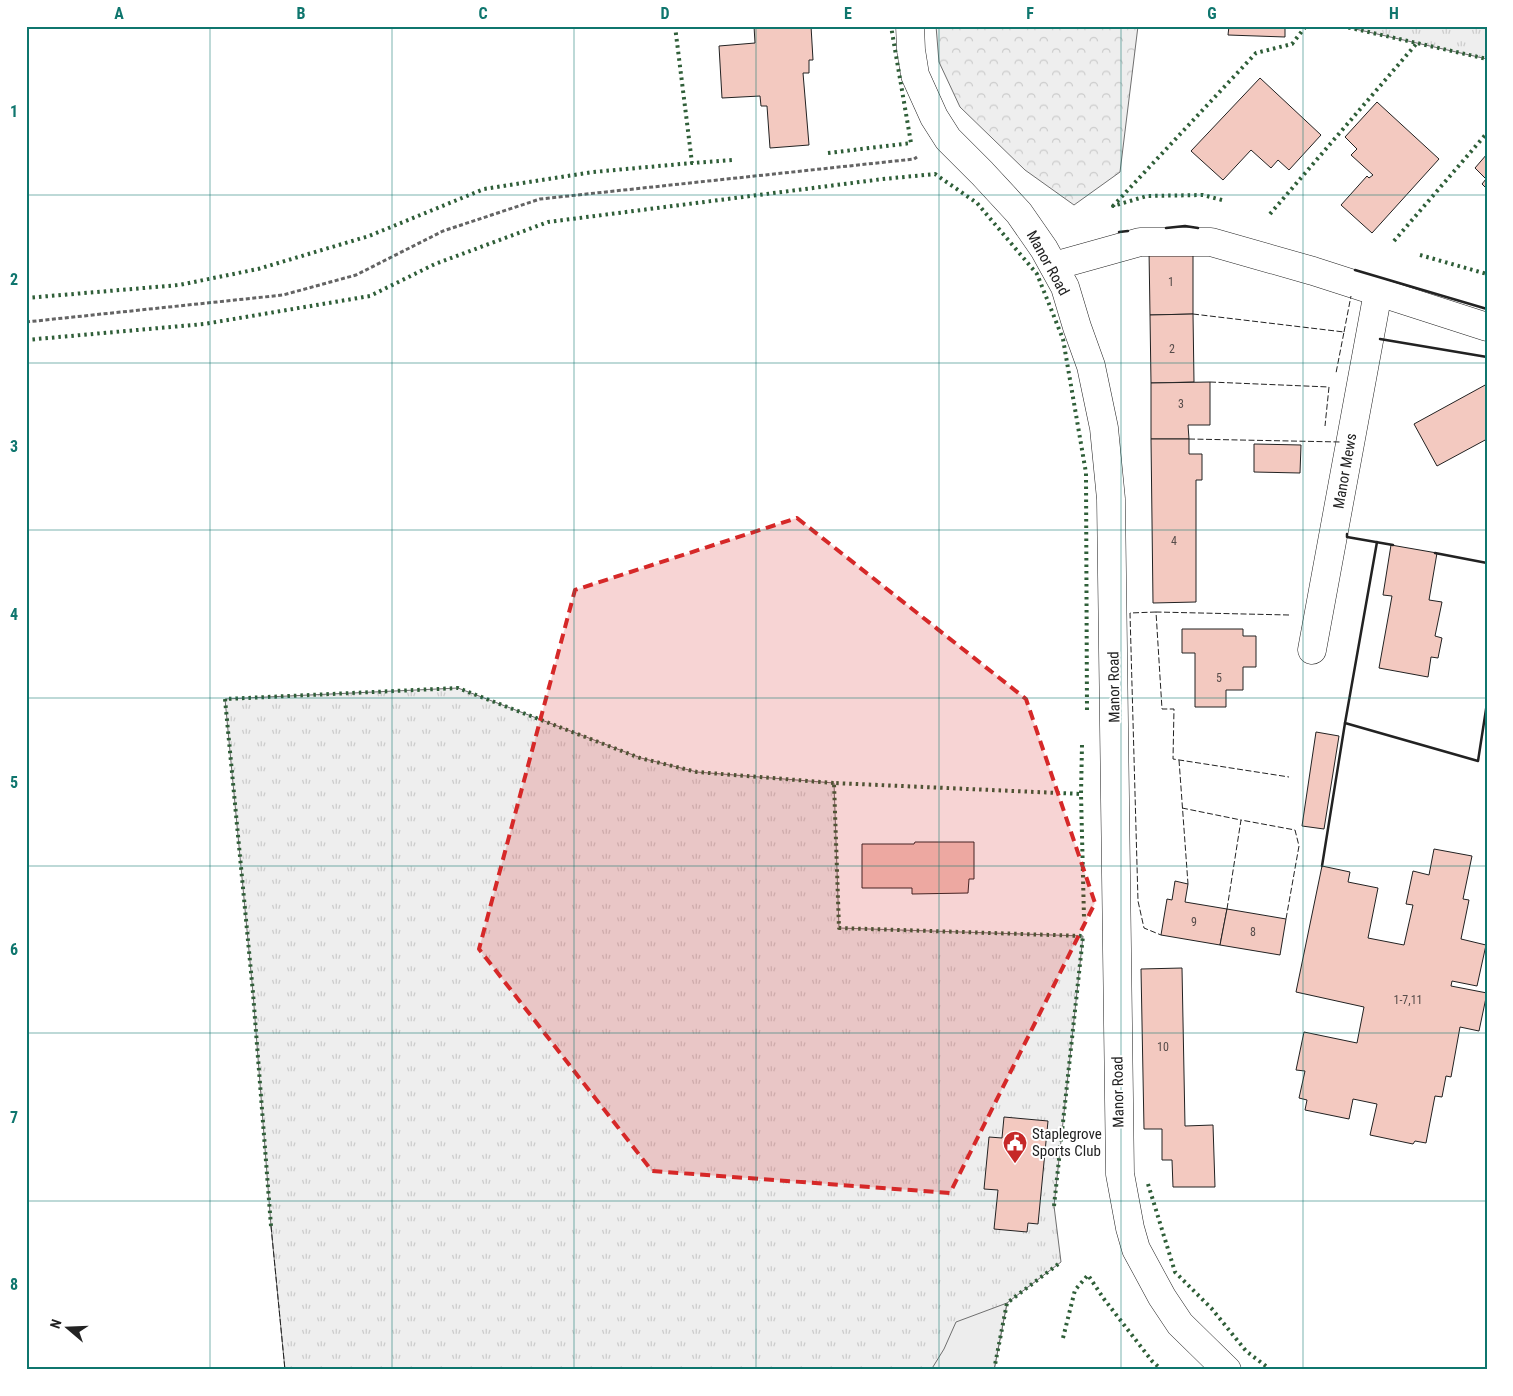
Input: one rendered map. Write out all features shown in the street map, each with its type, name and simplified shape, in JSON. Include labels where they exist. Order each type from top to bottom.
[{"type":"street","name":"Manor Road","points":[[910,26],[915,75],[934,118],[948,139],[1019,213],[1044,249],[1065,287],[1077,327],[1092,366],[1104,428],[1110,499],[1120,1174],[1136,1249],[1162,1297],[1180,1324],[1227,1370]]},
{"type":"street","points":[[1054,266],[1140,242],[1211,242],[1313,271],[1487,327]]},
{"type":"street","name":"Manor Mews","points":[[1312,650],[1378,292]]},
{"type":"path","points":[[26,322],[283,295],[356,275],[443,231],[540,198],[914,159],[948,139]]},
{"type":"highlighted area","points":[[797,518],[1026,699],[1095,903],[950,1193],[652,1171],[479,949],[575,590]]},
{"type":"green space","points":[[936,26],[1138,26],[1120,172],[1074,205],[1025,170],[960,107],[939,62]]},
{"type":"green space","points":[[1342,26],[1487,26],[1487,59]]},
{"type":"green space","points":[[458,688],[641,758],[697,772],[834,783],[839,928],[1083,936],[1054,1206],[1061,1262],[1007,1303],[994,1370],[285,1370],[271,1226],[253,993],[225,699]]},
{"type":"shaded area","points":[[1007,1303],[994,1370],[931,1370],[944,1349],[956,1322]]},
{"type":"building","points":[[754,26],[811,26],[813,60],[809,60],[809,73],[803,73],[809,145],[770,148],[767,106],[761,106],[760,96],[722,98],[719,46],[755,43]]},
{"type":"building","points":[[1229,26],[1285,26],[1285,37],[1228,35]]},
{"type":"building","points":[[1260,78],[1321,135],[1289,170],[1278,160],[1271,168],[1251,150],[1223,180],[1191,151]]},
{"type":"building","points":[[1377,102],[1439,159],[1372,233],[1341,205],[1367,176],[1369,178],[1373,175],[1351,155],[1357,149],[1345,137]]},
{"type":"building","points":[[1487,154],[1487,189],[1482,184],[1486,179],[1475,168]]},
{"type":"building","points":[[1149,249],[1193,249],[1193,314],[1150,315]]},
{"type":"building","points":[[1193,314],[1194,382],[1151,383],[1150,315]]},
{"type":"building","points":[[1210,382],[1210,425],[1188,425],[1189,439],[1151,439],[1151,383]]},
{"type":"building","points":[[1487,384],[1487,439],[1437,466],[1414,424]]},
{"type":"building","points":[[1151,439],[1189,439],[1189,454],[1202,454],[1202,480],[1196,480],[1196,602],[1153,603]]},
{"type":"building","points":[[1254,444],[1301,445],[1300,473],[1254,472]]},
{"type":"building","points":[[1391,545],[1437,553],[1429,600],[1442,602],[1435,636],[1442,638],[1438,658],[1431,657],[1428,677],[1379,668],[1392,596],[1383,595]]},
{"type":"building","points":[[1182,629],[1243,629],[1243,636],[1256,636],[1256,667],[1243,667],[1243,690],[1226,690],[1226,707],[1195,707],[1195,653],[1182,653]]},
{"type":"building","points":[[1316,732],[1339,736],[1324,829],[1302,826]]},
{"type":"building","points":[[915,842],[974,842],[974,879],[969,879],[968,893],[912,894],[912,888],[862,888],[862,844],[914,844]]},
{"type":"building","points":[[1434,849],[1472,856],[1463,899],[1469,900],[1461,939],[1486,945],[1477,986],[1452,981],[1451,986],[1487,993],[1479,1031],[1460,1027],[1451,1077],[1446,1076],[1442,1097],[1435,1096],[1426,1143],[1415,1141],[1413,1144],[1370,1135],[1377,1104],[1353,1099],[1349,1119],[1305,1110],[1307,1100],[1299,1098],[1305,1071],[1296,1070],[1304,1032],[1357,1043],[1364,1007],[1296,992],[1322,866],[1350,872],[1348,882],[1378,888],[1368,938],[1404,945],[1413,905],[1406,904],[1413,871],[1429,875]]},
{"type":"building","points":[[1175,881],[1188,884],[1185,902],[1227,909],[1220,945],[1161,935],[1167,899],[1172,900]]},
{"type":"building","points":[[1227,909],[1286,919],[1280,955],[1220,945]]},
{"type":"building","points":[[1182,968],[1185,1126],[1213,1125],[1215,1187],[1173,1187],[1172,1160],[1162,1160],[1162,1129],[1144,1129],[1141,969]]},
{"type":"building","name":"Staplegrove Sports Club","points":[[1004,1117],[1048,1121],[1038,1224],[1028,1223],[1027,1232],[994,1229],[998,1190],[984,1189],[989,1137],[1002,1138]]},
{"type":"hedge","points":[[675,26],[692,163],[732,160]]},
{"type":"hedge","points":[[828,153],[911,143],[891,26]]},
{"type":"hedge","points":[[1222,200],[1203,195],[1147,196],[1113,206],[1256,53],[1292,44],[1306,26]]},
{"type":"hedge","points":[[1342,26],[1487,59]]},
{"type":"hedge","points":[[1270,214],[1417,43]]},
{"type":"hedge","points":[[1394,241],[1487,133]]},
{"type":"hedge","points":[[26,298],[179,285],[258,269],[369,236],[484,189],[593,172],[692,163]]},
{"type":"hedge","points":[[26,340],[204,324],[370,296],[435,264],[548,222],[935,174],[977,203],[1037,274],[1063,339],[1086,473],[1087,713]]},
{"type":"hedge","points":[[1420,255],[1487,274]]},
{"type":"hedge","points":[[271,1226],[253,993],[225,699],[458,688],[640,758],[697,772],[834,783]]},
{"type":"hedge","points":[[1082,745],[1081,794],[1084,918]]},
{"type":"hedge","points":[[1054,1206],[1083,936],[839,928],[834,783],[1081,794]]},
{"type":"hedge","points":[[1148,1184],[1175,1272],[1212,1309],[1246,1351],[1271,1370]]},
{"type":"hedge","points":[[994,1370],[1007,1303],[1061,1262]]},
{"type":"hedge","points":[[1063,1338],[1075,1290],[1088,1275],[1152,1361],[1162,1370]]},
{"type":"fence","points":[[1344,332],[1351,296]]},
{"type":"fence","points":[[1193,314],[1344,332],[1336,373]]},
{"type":"fence","points":[[1210,382],[1329,387],[1325,426]]},
{"type":"fence","points":[[1189,439],[1341,442]]},
{"type":"fence","points":[[1156,612],[1130,613],[1138,901],[1144,928],[1161,935]]},
{"type":"fence","points":[[1289,615],[1156,612],[1162,709],[1174,709],[1173,759],[1289,777]]},
{"type":"fence","points":[[1179,760],[1188,884]]},
{"type":"fence","points":[[1182,808],[1241,820]]},
{"type":"fence","points":[[1227,909],[1241,820],[1295,830],[1299,846],[1286,919]]},
{"type":"fence","points":[[271,1226],[285,1370]]},
{"type":"wall","points":[[1166,228],[1185,226],[1198,228]]},
{"type":"wall","points":[[1119,232],[1128,231]]},
{"type":"wall","points":[[1355,270],[1487,309]]},
{"type":"wall","points":[[1380,339],[1487,357]]},
{"type":"wall","points":[[1347,534],[1347,537],[1393,545]]},
{"type":"wall","points":[[1377,542],[1345,723],[1478,761],[1487,703]]},
{"type":"wall","points":[[1435,553],[1487,563]]},
{"type":"wall","points":[[1322,866],[1345,723]]},
{"type":"place","name":"Staplegrove Sports Club","points":[[1015,1164]]}]
